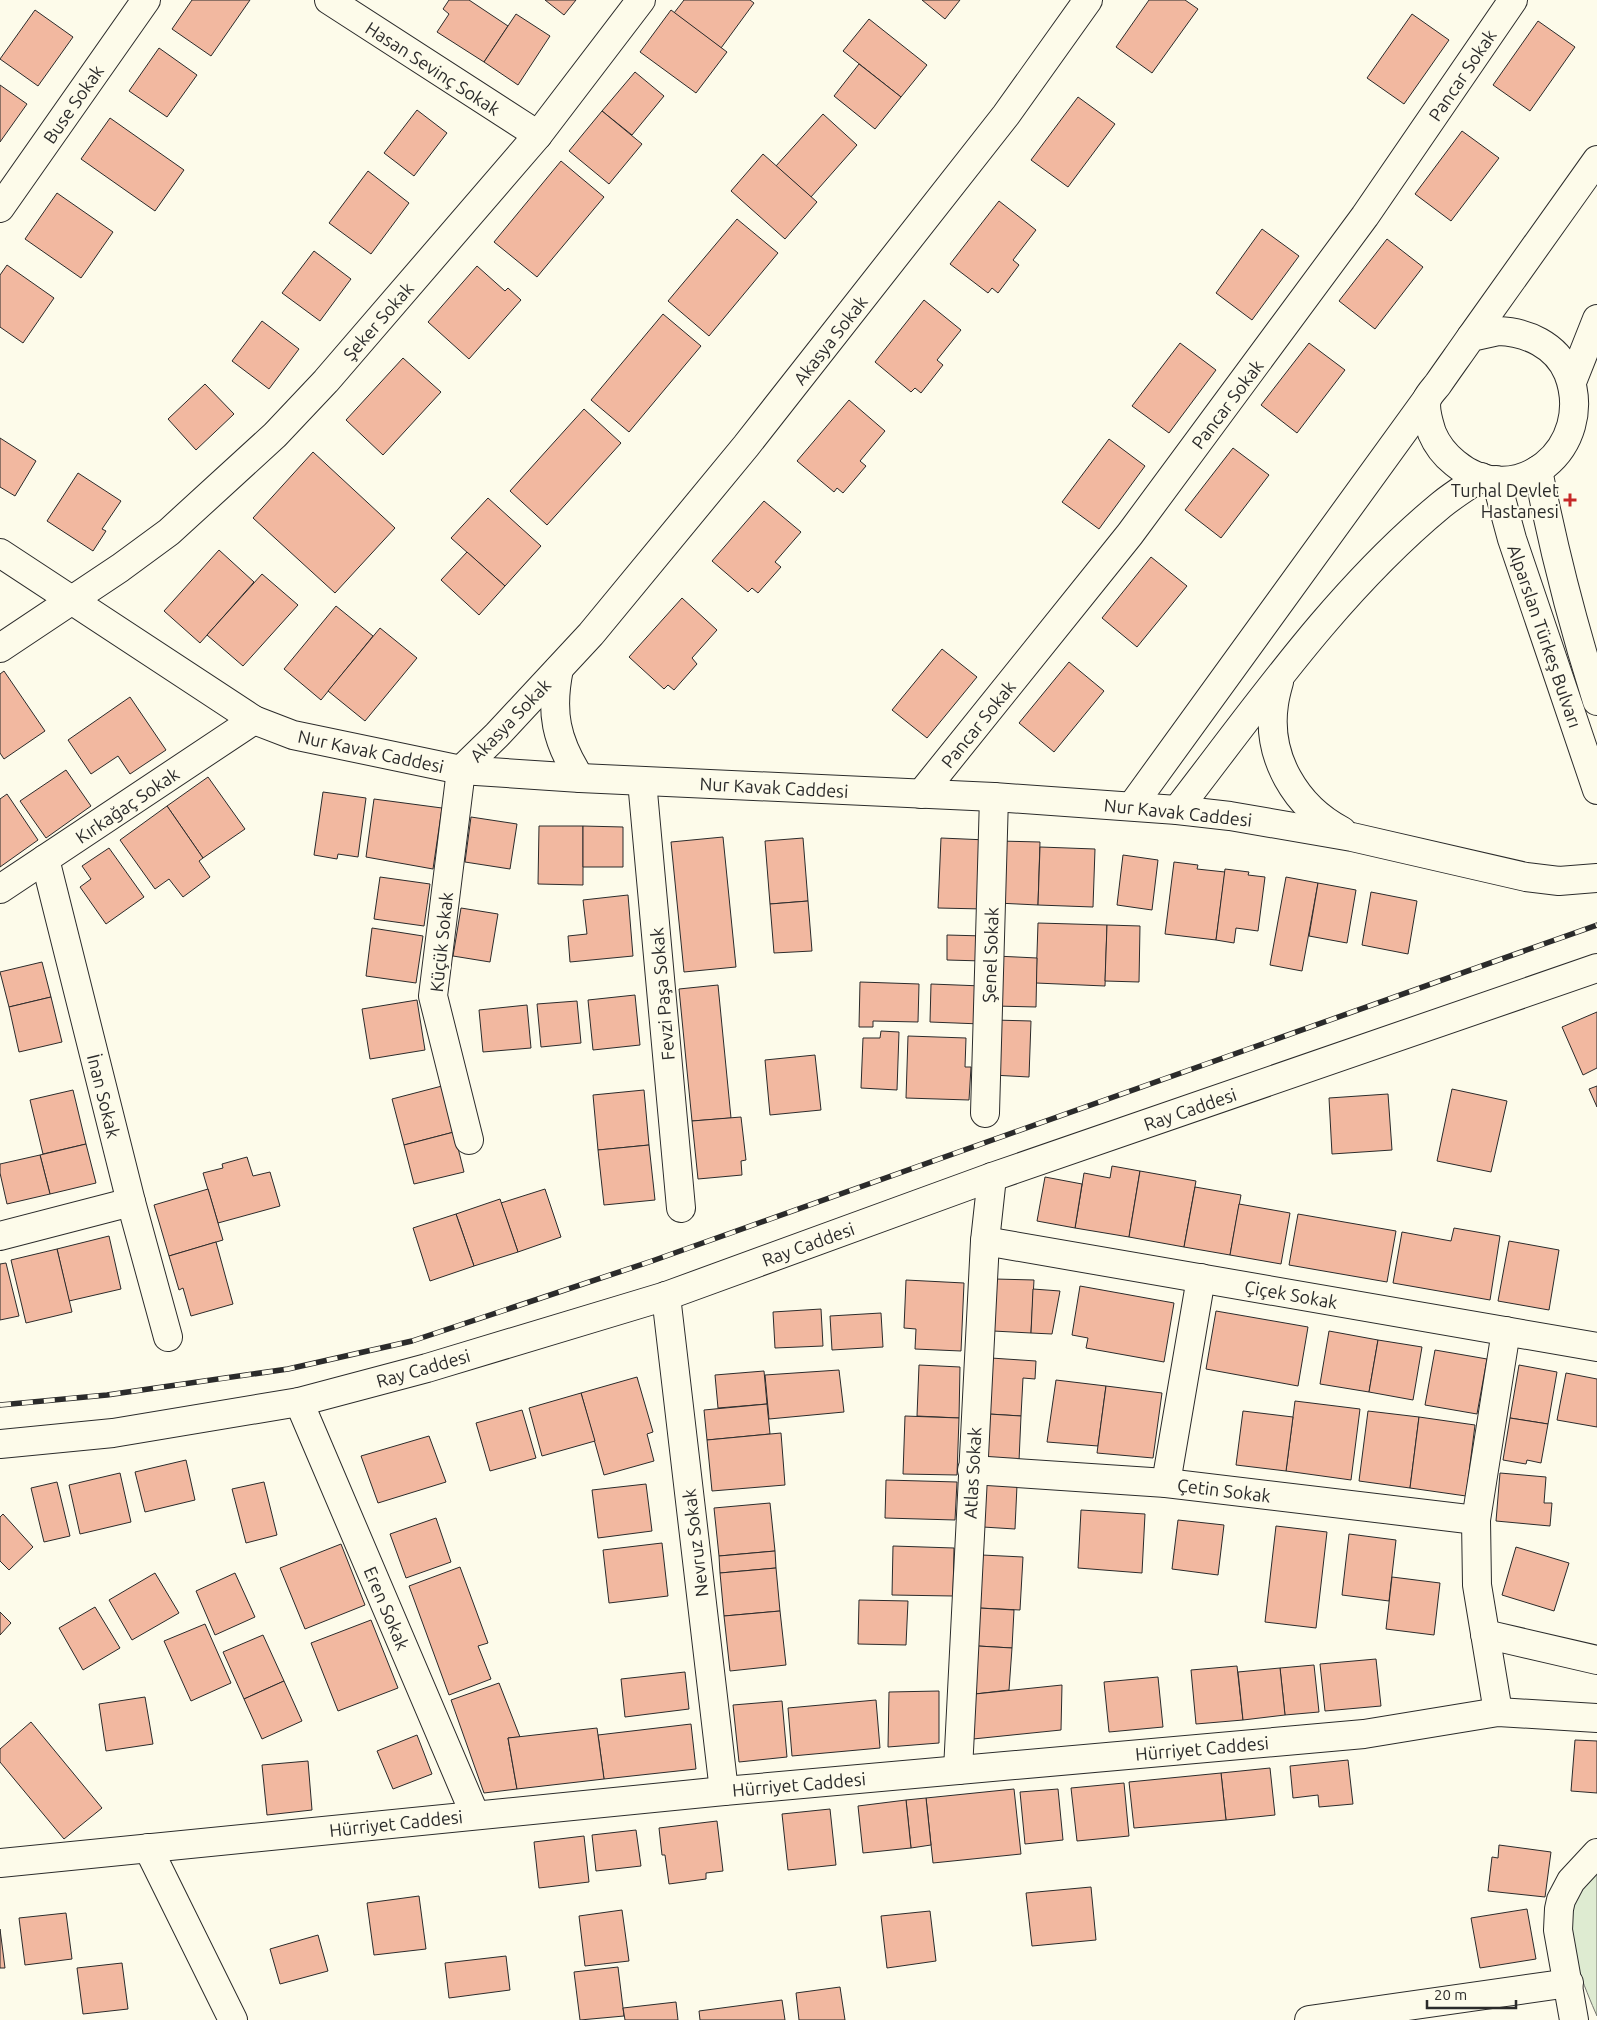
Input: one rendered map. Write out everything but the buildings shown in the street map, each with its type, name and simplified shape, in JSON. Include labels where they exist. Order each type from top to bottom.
[{"type":"street","name":"Buse Sokak","points":[[0,208],[146,0]]},
{"type":"street","name":"Hasan Sevinç Sokak","points":[[329,0],[538,135]]},
{"type":"street","name":"Şeker Sokak","points":[[0,648],[120,568],[169,532],[275,435],[326,381],[538,135],[641,0]]},
{"type":"street","name":"Akasya Sokak","points":[[461,770],[559,669],[659,552],[825,347],[1006,115],[1088,0]]},
{"type":"street","name":"Pancar Sokak","points":[[921,794],[1136,527],[1365,216],[1513,0]]},
{"type":"street","points":[[1132,806],[1427,399],[1597,160]]},
{"type":"street","points":[[1572,382],[1597,319]]},
{"type":"street","points":[[1427,399],[1430,424],[1440,448],[1458,466],[1489,478],[1510,480],[1525,477],[1538,470],[1560,452],[1574,426],[1576,396],[1572,382],[1559,358],[1538,340],[1512,331],[1484,333],[1471,337]]},
{"type":"street","name":"Alparslan Türkeş Bulvarı","points":[[1538,470],[1550,530],[1577,638],[1597,700]]},
{"type":"street","points":[[1177,810],[1280,677],[1355,587],[1442,504],[1489,478]]},
{"type":"street","name":"Alparslan Türkeş Bulvarı","points":[[1489,478],[1597,790]]},
{"type":"street","name":"Nur Kavak Caddesi","points":[[0,553],[211,694],[254,720],[293,735],[461,770],[580,778],[994,797],[1177,810],[1230,816],[1352,837],[1526,877],[1559,881],[1596,878]]},
{"type":"street","name":"Akasya Sokak","points":[[559,669],[555,688],[556,726],[570,762],[580,778]]},
{"type":"street","points":[[1280,677],[1274,704],[1273,732],[1279,759],[1290,784],[1307,806],[1328,824],[1352,837]]},
{"type":"street","name":"Kırkağaç Sokak","points":[[0,889],[254,720]]},
{"type":"street","name":"Küçük Sokak","points":[[461,770],[433,996],[469,1140]]},
{"type":"street","name":"Fevzi Paşa Sokak","points":[[642,780],[681,1208]]},
{"type":"street","name":"Şenel Sokak","points":[[985,1113],[994,797]]},
{"type":"street","name":"İnan Sokak","points":[[46,860],[130,1202],[168,1337]]},
{"type":"street","name":"Ray Caddesi","points":[[0,1444],[113,1433],[299,1402],[427,1368],[666,1296],[992,1176],[1597,968]]},
{"type":"street","name":"Atlas Sokak","points":[[958,1770],[985,1241],[992,1176]]},
{"type":"street","points":[[0,1236],[130,1202]]},
{"type":"street","name":"Çiçek Sokak","points":[[985,1241],[1597,1347]]},
{"type":"street","points":[[1166,1483],[1201,1278]]},
{"type":"street","name":"Nevruz Sokak","points":[[666,1296],[724,1791]]},
{"type":"street","points":[[1498,1712],[1477,1585],[1476,1520],[1506,1331]]},
{"type":"street","name":"Eren Sokak","points":[[299,1402],[475,1815]]},
{"type":"street","name":"Çetin Sokak","points":[[972,1470],[1166,1483],[1476,1520]]},
{"type":"street","points":[[1485,1634],[1597,1660]]},
{"type":"street","name":"Hürriyet Caddesi","points":[[0,1863],[724,1791],[1364,1734],[1498,1712],[1597,1718]]},
{"type":"street","points":[[148,1848],[233,2020]]},
{"type":"street","points":[[1574,2020],[1569,1983],[1558,1930],[1559,1909],[1561,1900],[1571,1882],[1597,1853]]},
{"type":"street","points":[[1309,2020],[1569,1983]]},
{"type":"green space","points":[[1597,1868],[1597,2016],[1577,1964],[1569,1922],[1573,1905],[1585,1883]]},
{"type":"railway","points":[[0,1405],[107,1395],[288,1369],[412,1341],[652,1261],[1597,925]]},
{"type":"place","name":"Turhal Devlet Hastanesi","points":[[1570,500]]}]
